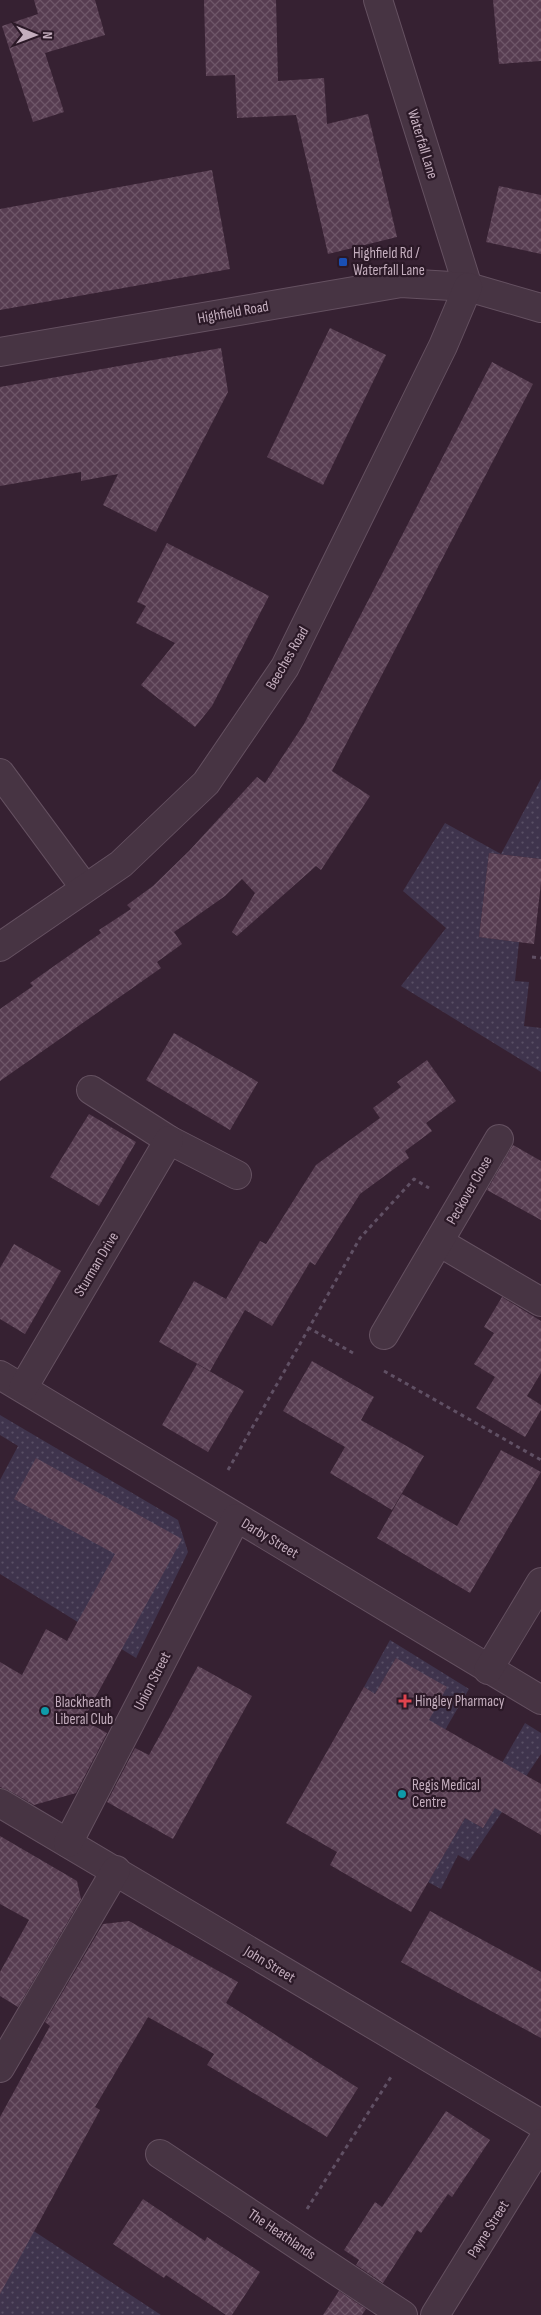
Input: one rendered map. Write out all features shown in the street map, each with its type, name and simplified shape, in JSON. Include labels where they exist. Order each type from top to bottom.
[{"type":"street","name":"Waterfall Lane","points":[[378,0],[468,287]]},
{"type":"street","name":"Highfield Road","points":[[0,352],[401,283],[468,287],[541,308]]},
{"type":"street","name":"Beeches Road","points":[[0,947],[121,864],[206,783],[285,667],[443,346],[468,287]]},
{"type":"street","points":[[0,773],[85,888]]},
{"type":"street","points":[[91,1090],[169,1140],[237,1175]]},
{"type":"street","name":"Peckover Close","points":[[384,1335],[499,1139]]},
{"type":"street","name":"Sturman Drive","points":[[11,1382],[169,1140]]},
{"type":"street","name":"Peckover Close","points":[[439,1242],[541,1302]]},
{"type":"street","name":"Darby Street","points":[[11,1382],[488,1670],[541,1700]]},
{"type":"street","name":"Union Street","points":[[68,1844],[236,1518]]},
{"type":"street","points":[[488,1670],[541,1582]]},
{"type":"street","name":"John Street","points":[[0,1803],[116,1870],[541,2124]]},
{"type":"street","points":[[0,2068],[116,1870]]},
{"type":"street","name":"Payne Street","points":[[435,2315],[541,2143]]},
{"type":"street","name":"The Heathlands","points":[[160,2154],[403,2315]]},
{"type":"path","points":[[532,957],[541,958]]},
{"type":"path","points":[[228,1470],[309,1328]]},
{"type":"path","points":[[289,2239],[410,2047]]},
{"type":"shaded area","points":[[541,779],[541,859],[489,853],[479,937],[519,942],[515,981],[529,982],[524,1026],[541,1028],[541,1072],[401,986],[446,928],[403,891],[445,823],[501,854]]},
{"type":"shaded area","points":[[0,1415],[178,1520],[188,1552],[136,1658],[0,1574],[0,1480],[18,1446],[0,1435]]},
{"type":"shaded area","points":[[390,1640],[469,1689],[445,1730],[428,1720],[396,1658],[375,1694],[364,1687]]},
{"type":"shaded area","points":[[525,1723],[541,1733],[541,1754],[469,1861],[458,1855],[441,1889],[428,1882],[465,1818],[483,1828],[516,1771],[502,1763]]},
{"type":"shaded area","points":[[8,2214],[161,2315],[0,2315],[0,2288]]},
{"type":"building","points":[[34,0],[95,0],[105,35],[45,53],[64,112],[33,122],[2,26],[38,14]]},
{"type":"building","points":[[204,0],[276,0],[278,81],[324,78],[327,124],[368,114],[397,237],[328,254],[296,115],[237,118],[235,75],[206,76]]},
{"type":"building","points":[[493,0],[541,0],[541,61],[499,64]]},
{"type":"building","points":[[212,170],[230,269],[0,310],[0,209]]},
{"type":"building","points":[[499,186],[541,195],[541,254],[486,242]]},
{"type":"building","points":[[330,328],[386,355],[323,485],[267,457]]},
{"type":"building","points":[[221,348],[228,392],[156,532],[103,505],[118,474],[81,481],[81,472],[0,486],[0,387]]},
{"type":"building","points":[[492,362],[533,384],[332,771],[370,796],[321,870],[316,866],[237,936],[232,932],[255,893],[242,879],[225,896],[174,932],[182,944],[157,962],[161,968],[0,1081],[0,1009],[33,986],[30,983],[101,933],[99,930],[131,909],[127,905],[153,886],[189,851],[257,777],[265,783],[304,724]]},
{"type":"building","points":[[167,543],[269,596],[212,706],[195,727],[141,685],[175,643],[136,623],[146,606],[137,602]]},
{"type":"building","points":[[489,853],[541,859],[541,883],[534,944],[479,937]]},
{"type":"building","points":[[174,1033],[258,1082],[230,1130],[146,1080]]},
{"type":"building","points":[[427,1060],[456,1101],[426,1123],[432,1131],[405,1151],[409,1158],[360,1194],[315,1265],[310,1262],[272,1326],[245,1310],[210,1371],[159,1342],[194,1281],[226,1299],[260,1241],[266,1244],[316,1165],[380,1118],[373,1108],[401,1087],[397,1082]]},
{"type":"building","points":[[89,1114],[136,1142],[99,1206],[50,1177]]},
{"type":"building","points":[[513,1145],[541,1161],[541,1220],[487,1190]]},
{"type":"building","points":[[14,1244],[61,1271],[25,1334],[0,1319],[0,1268]]},
{"type":"building","points":[[502,1297],[541,1321],[541,1373],[527,1396],[541,1405],[541,1410],[525,1437],[476,1408],[495,1377],[474,1364],[494,1333],[484,1327]]},
{"type":"building","points":[[312,1361],[374,1397],[361,1420],[424,1456],[392,1510],[330,1473],[345,1447],[283,1411]]},
{"type":"building","points":[[197,1364],[244,1391],[208,1452],[162,1425]]},
{"type":"building","points":[[501,1450],[541,1472],[470,1593],[377,1538],[402,1494],[457,1526]]},
{"type":"building","points":[[36,1458],[182,1539],[83,1720],[107,1733],[76,1793],[34,1805],[0,1787],[0,1662],[22,1675],[46,1629],[67,1641],[115,1554],[14,1499]]},
{"type":"building","name":"Regis Medical Centre","points":[[396,1658],[447,1687],[429,1720],[541,1784],[541,1835],[495,1808],[483,1828],[465,1818],[411,1912],[330,1865],[337,1852],[286,1823],[364,1687],[375,1694]]},
{"type":"building","points":[[198,1666],[252,1696],[173,1839],[107,1802],[135,1748],[149,1755]]},
{"type":"building","points":[[0,1836],[77,1881],[81,1899],[18,2007],[0,1996],[0,1972],[29,1920],[0,1904]]},
{"type":"building","points":[[430,1911],[541,1972],[541,2038],[401,1962]]},
{"type":"building","points":[[129,1921],[238,1982],[226,2003],[358,2088],[327,2137],[207,2065],[214,2054],[148,2017],[95,2107],[100,2110],[0,2294],[0,2117],[50,2026],[45,2022],[103,1924]]},
{"type":"building","points":[[446,2111],[490,2140],[452,2197],[448,2194],[421,2233],[417,2230],[383,2283],[356,2265],[359,2260],[344,2250],[375,2202],[382,2207]]},
{"type":"building","points":[[143,2199],[205,2241],[207,2237],[260,2272],[232,2315],[226,2315],[166,2275],[164,2278],[113,2244]]},
{"type":"building","points":[[339,2291],[366,2309],[362,2315],[323,2315]]},
{"type":"place","name":"Highfield Rd / Waterfall Lane","points":[[343,262]]},
{"type":"place","name":"Hingley Pharmacy","points":[[405,1701]]},
{"type":"place","name":"Blackheath Liberal Club","points":[[45,1711]]},
{"type":"place","name":"Regis Medical Centre","points":[[402,1794]]}]
